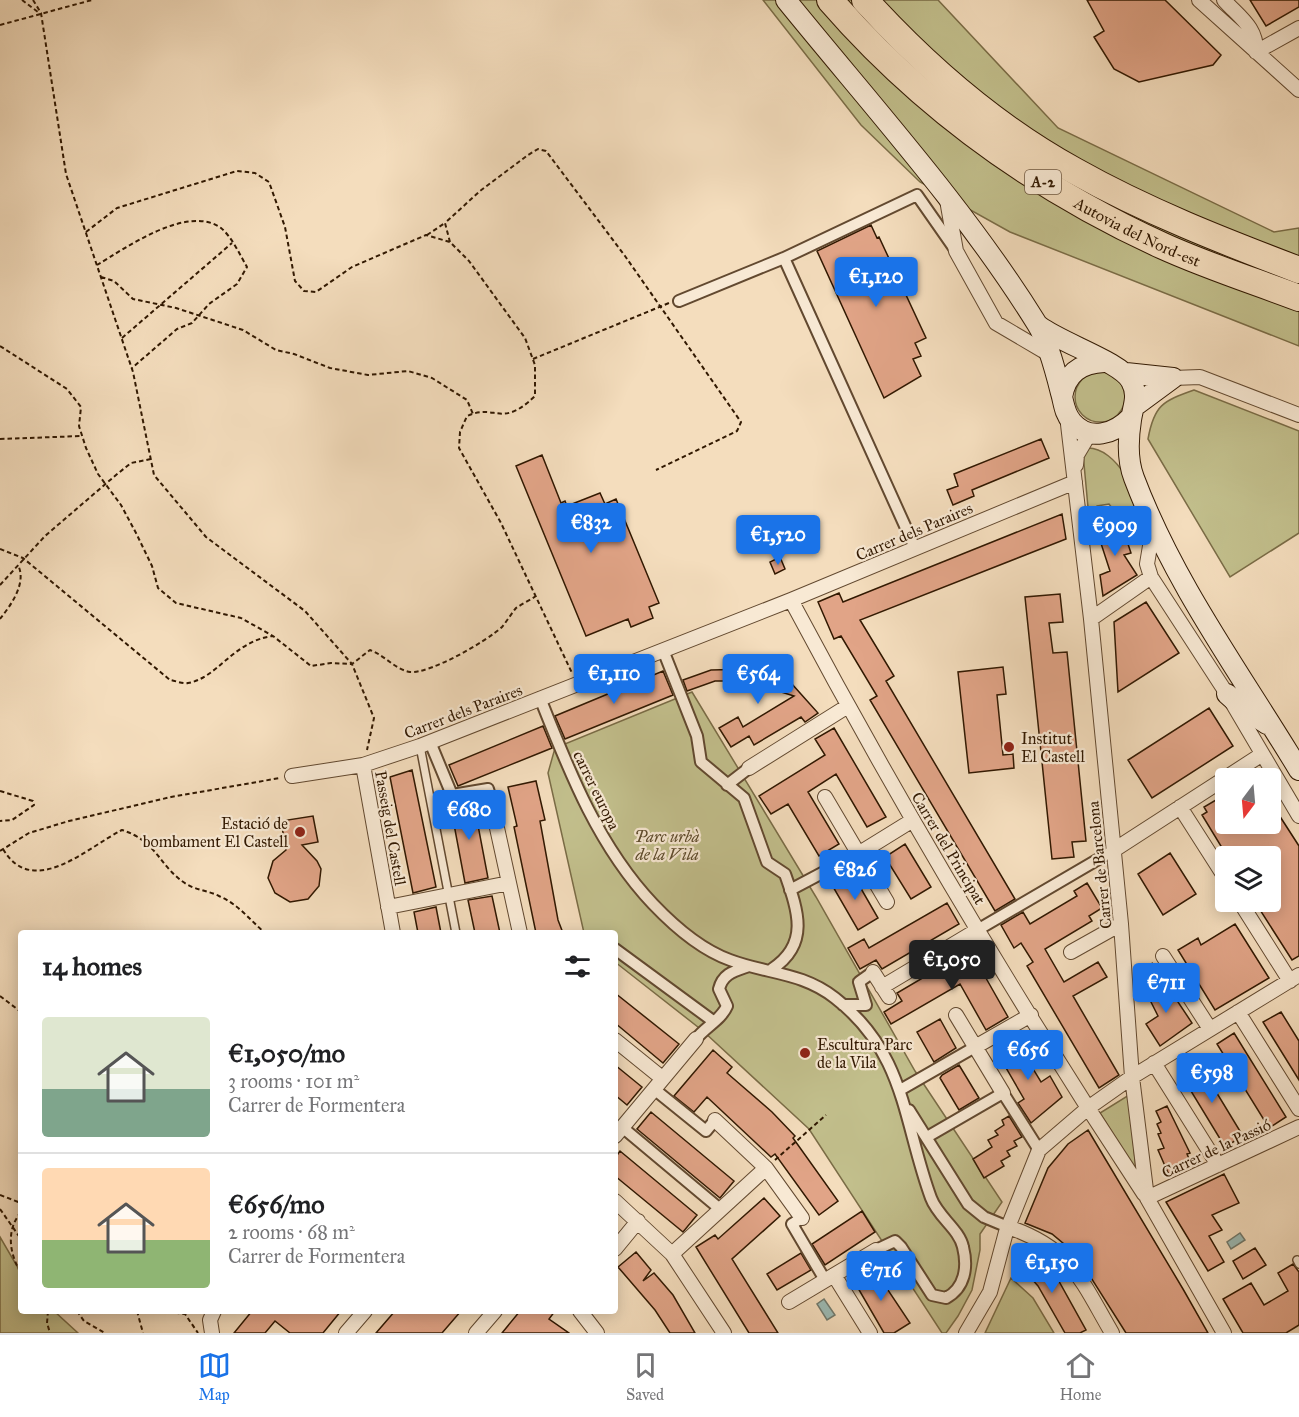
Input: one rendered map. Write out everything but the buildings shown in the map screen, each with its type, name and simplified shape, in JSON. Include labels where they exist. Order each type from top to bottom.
[{"type":"highway","name":"Autovia del Nord-est","points":[[830,0],[922,92],[1018,167],[1110,220],[1165,246],[1299,298]]},
{"type":"highway","name":"Autovia del Nord-est","points":[[864,0],[899,38],[947,82],[1002,124],[1074,171],[1184,225],[1299,270]]},
{"type":"main road","points":[[786,0],[946,195],[1039,326],[1067,416],[1077,427],[1093,434],[1129,464]]},
{"type":"main road","points":[[1039,326],[1060,341],[1126,373],[1173,378]]},
{"type":"main road","points":[[1062,397],[1066,381],[1077,368],[1086,364],[1104,362]]},
{"type":"main road","points":[[1126,373],[1136,394],[1129,464],[1153,528],[1200,614],[1299,770]]},
{"type":"main road","points":[[1093,434],[1113,432],[1133,411],[1173,378]]},
{"type":"main road","points":[[1227,694],[1244,709],[1272,727]]},
{"type":"street","points":[[1199,0],[1299,90]]},
{"type":"street","points":[[1224,0],[1253,30],[1256,52]]},
{"type":"street","points":[[1256,52],[1299,28]]},
{"type":"street","points":[[679,301],[783,258],[917,195],[956,251],[996,323],[1047,353]]},
{"type":"street","points":[[946,195],[956,251]]},
{"type":"street","points":[[783,258],[915,548]]},
{"type":"street","points":[[1173,378],[1200,377],[1299,414]]},
{"type":"street","name":"Carrer de Barcelona","points":[[1067,416],[1091,619],[1121,924],[1132,1077],[1147,1198],[1224,1333]]},
{"type":"street","name":"Carrer de Barcelona","points":[[1075,482],[1077,454],[1093,434]]},
{"type":"street","name":"Carrer dels Paraires","points":[[363,765],[425,744],[791,600],[1075,482]]},
{"type":"street","points":[[1153,528],[1147,564],[1151,578],[1227,694],[1299,816]]},
{"type":"street","points":[[1091,619],[1151,578]]},
{"type":"street","name":"Carrer del Principat","points":[[791,600],[913,820],[1088,1108],[1147,1198]]},
{"type":"street","points":[[663,650],[697,736],[701,762],[744,798],[767,861],[785,874],[798,928],[796,945],[790,956],[772,969]]},
{"type":"street","name":"carrer europa","points":[[540,699],[579,791],[612,852],[668,919],[728,960],[772,969],[818,987],[843,1005],[873,1036],[887,1057],[906,1105]]},
{"type":"street","points":[[727,785],[749,768],[848,706]]},
{"type":"street","points":[[425,744],[452,795],[488,789],[519,930]]},
{"type":"street","points":[[843,1005],[866,1005],[859,982],[873,972],[886,992],[979,929],[1114,850],[1262,755]]},
{"type":"street","name":"Passeig del Castell","points":[[292,776],[363,765],[392,930]]},
{"type":"street","points":[[825,797],[887,902]]},
{"type":"street","points":[[1180,807],[1215,862]]},
{"type":"street","points":[[790,890],[858,854],[913,820]]},
{"type":"street","points":[[388,907],[508,883]]},
{"type":"street","points":[[966,1333],[990,1292],[1008,1227],[1039,1150],[1088,1108],[1132,1077],[1295,978],[1247,912]]},
{"type":"street","points":[[1071,952],[1121,924]]},
{"type":"street","points":[[618,951],[713,1022]]},
{"type":"street","points":[[1163,956],[1210,1029]]},
{"type":"street","points":[[618,1127],[696,1039],[723,1015],[727,1006],[719,989],[721,981],[726,975],[749,966]]},
{"type":"street","points":[[1238,1012],[1299,1109]]},
{"type":"street","points":[[956,1015],[1039,1150]]},
{"type":"street","points":[[900,1090],[1031,1015]]},
{"type":"street","points":[[618,1043],[706,1131],[716,1120],[766,1168],[802,1218],[792,1224],[870,1333]]},
{"type":"street","points":[[1154,1063],[1218,1165]]},
{"type":"street","points":[[927,1137],[1003,1093]]},
{"type":"street","points":[[906,1105],[968,1204],[984,1217],[1041,1240],[1068,1261],[1112,1333]]},
{"type":"street","points":[[789,1302],[895,1241],[932,1295],[946,1298],[955,1293],[963,1282],[965,1264],[963,1246],[932,1200],[906,1105]]},
{"type":"street","name":"Carrer de la Passió","points":[[1147,1198],[1299,1127]]},
{"type":"street","points":[[618,1129],[720,1209]]},
{"type":"street","points":[[672,1254],[766,1168]]},
{"type":"street","points":[[618,1204],[672,1254],[724,1333]]},
{"type":"street","points":[[618,1245],[638,1221]]},
{"type":"street","points":[[346,1333],[362,1314]]},
{"type":"street","points":[[476,1333],[492,1314]]},
{"type":"street","points":[[581,1314],[597,1333]]},
{"type":"lane","points":[[425,744],[455,930]]},
{"type":"path","points":[[22,0],[41,13]]},
{"type":"path","points":[[33,0],[41,13],[66,174],[132,368],[154,475],[206,537],[305,611],[352,664],[374,718],[363,765]]},
{"type":"path","points":[[0,25],[92,0]]},
{"type":"path","points":[[86,232],[117,208],[237,171],[255,173],[269,182],[285,227],[295,280],[304,291],[316,292],[352,267],[426,236],[528,155],[538,149],[546,151],[741,422],[737,431],[656,470]]},
{"type":"path","points":[[97,265],[156,232],[194,220],[210,222],[223,230],[247,267],[245,274],[237,284],[208,304],[192,323],[177,329],[132,368]]},
{"type":"path","points":[[445,223],[450,242],[469,261],[525,338],[533,359],[537,382],[535,396],[524,407],[507,415],[480,410],[467,416],[460,432],[459,448],[536,596],[577,684]]},
{"type":"path","points":[[426,236],[450,242]]},
{"type":"path","points":[[122,338],[163,305],[232,243]]},
{"type":"path","points":[[101,277],[114,281],[133,299],[163,305],[243,330],[276,350],[294,354],[330,368],[368,375],[408,371],[432,378],[467,400],[473,414]]},
{"type":"path","points":[[533,359],[659,307],[679,301]]},
{"type":"path","points":[[0,346],[68,389],[81,407],[79,426],[98,474],[136,533],[158,588],[176,603],[241,618],[273,636],[311,666],[331,663],[352,664],[370,650],[384,655],[399,669],[413,672],[428,669],[482,641],[502,626],[516,608],[536,596]]},
{"type":"path","points":[[0,439],[82,436]]},
{"type":"path","points":[[0,585],[23,558],[106,484],[132,463],[151,459]]},
{"type":"path","points":[[0,549],[23,558],[170,680],[187,684],[204,677],[228,656],[256,638],[273,636]]},
{"type":"path","points":[[0,619],[18,593],[20,569],[18,564]]},
{"type":"path","points":[[262,930],[245,912],[220,896],[188,885],[170,870],[152,846],[122,830],[80,856],[46,872],[27,868],[9,858],[2,850],[29,832],[69,821],[171,797],[292,776]]},
{"type":"path","points":[[0,791],[33,801],[34,805],[12,820],[0,821]]},
{"type":"path","points":[[1126,980],[1163,956]]},
{"type":"path","points":[[0,996],[18,1010]]},
{"type":"path","points":[[766,1168],[825,1115]]},
{"type":"path","points":[[0,1195],[18,1202]]},
{"type":"path","points":[[0,1209],[18,1235]]},
{"type":"path","points":[[18,1217],[12,1227],[12,1250],[18,1265]]},
{"type":"path","points":[[48,1314],[46,1323],[50,1333]]},
{"type":"path","points":[[79,1314],[84,1322],[105,1333]]},
{"type":"path","points":[[138,1314],[143,1333]]},
{"type":"path","points":[[186,1314],[198,1333]]},
{"type":"green space","points":[[763,0],[938,0],[1058,128],[1274,232],[1299,228],[1299,346],[1010,232],[920,182],[861,125]]},
{"type":"green space","points":[[1100,372],[1118,379],[1125,397],[1118,415],[1100,422],[1082,415],[1075,397],[1082,379]]},
{"type":"green space","points":[[1194,390],[1299,431],[1299,533],[1230,577],[1148,439],[1157,411],[1167,401]]},
{"type":"green space","points":[[1088,448],[1098,450],[1108,456],[1125,475],[1135,498],[1135,520],[1125,524],[1109,504],[1097,506],[1092,517],[1094,528],[1090,529],[1083,453]]},
{"type":"green space","name":"Parc urbà de la Vila","points":[[692,692],[816,897],[915,1071],[1002,1202],[980,1234],[980,1250],[972,1290],[946,1333],[942,1333],[809,1129],[703,1031],[618,964],[618,930],[583,930],[548,773],[555,748]]},
{"type":"green space","points":[[1129,1095],[1136,1171],[1100,1113]]},
{"type":"green space","points":[[0,1237],[18,1268],[18,1314],[57,1314],[78,1333],[0,1333]]},
{"type":"green space","points":[[1011,1278],[1033,1298],[1054,1333],[985,1333]]},
{"type":"water","points":[[1240,1233],[1245,1240],[1231,1249],[1227,1242]]},
{"type":"water","points":[[824,1299],[835,1315],[827,1320],[817,1304]]},
{"type":"place","name":"Institut El Castell","points":[[1009,747]]},
{"type":"place","name":"Estació de bombament El Castell","points":[[300,832]]},
{"type":"place","name":"Escultura Parc de la Vila","points":[[805,1053]]}]
